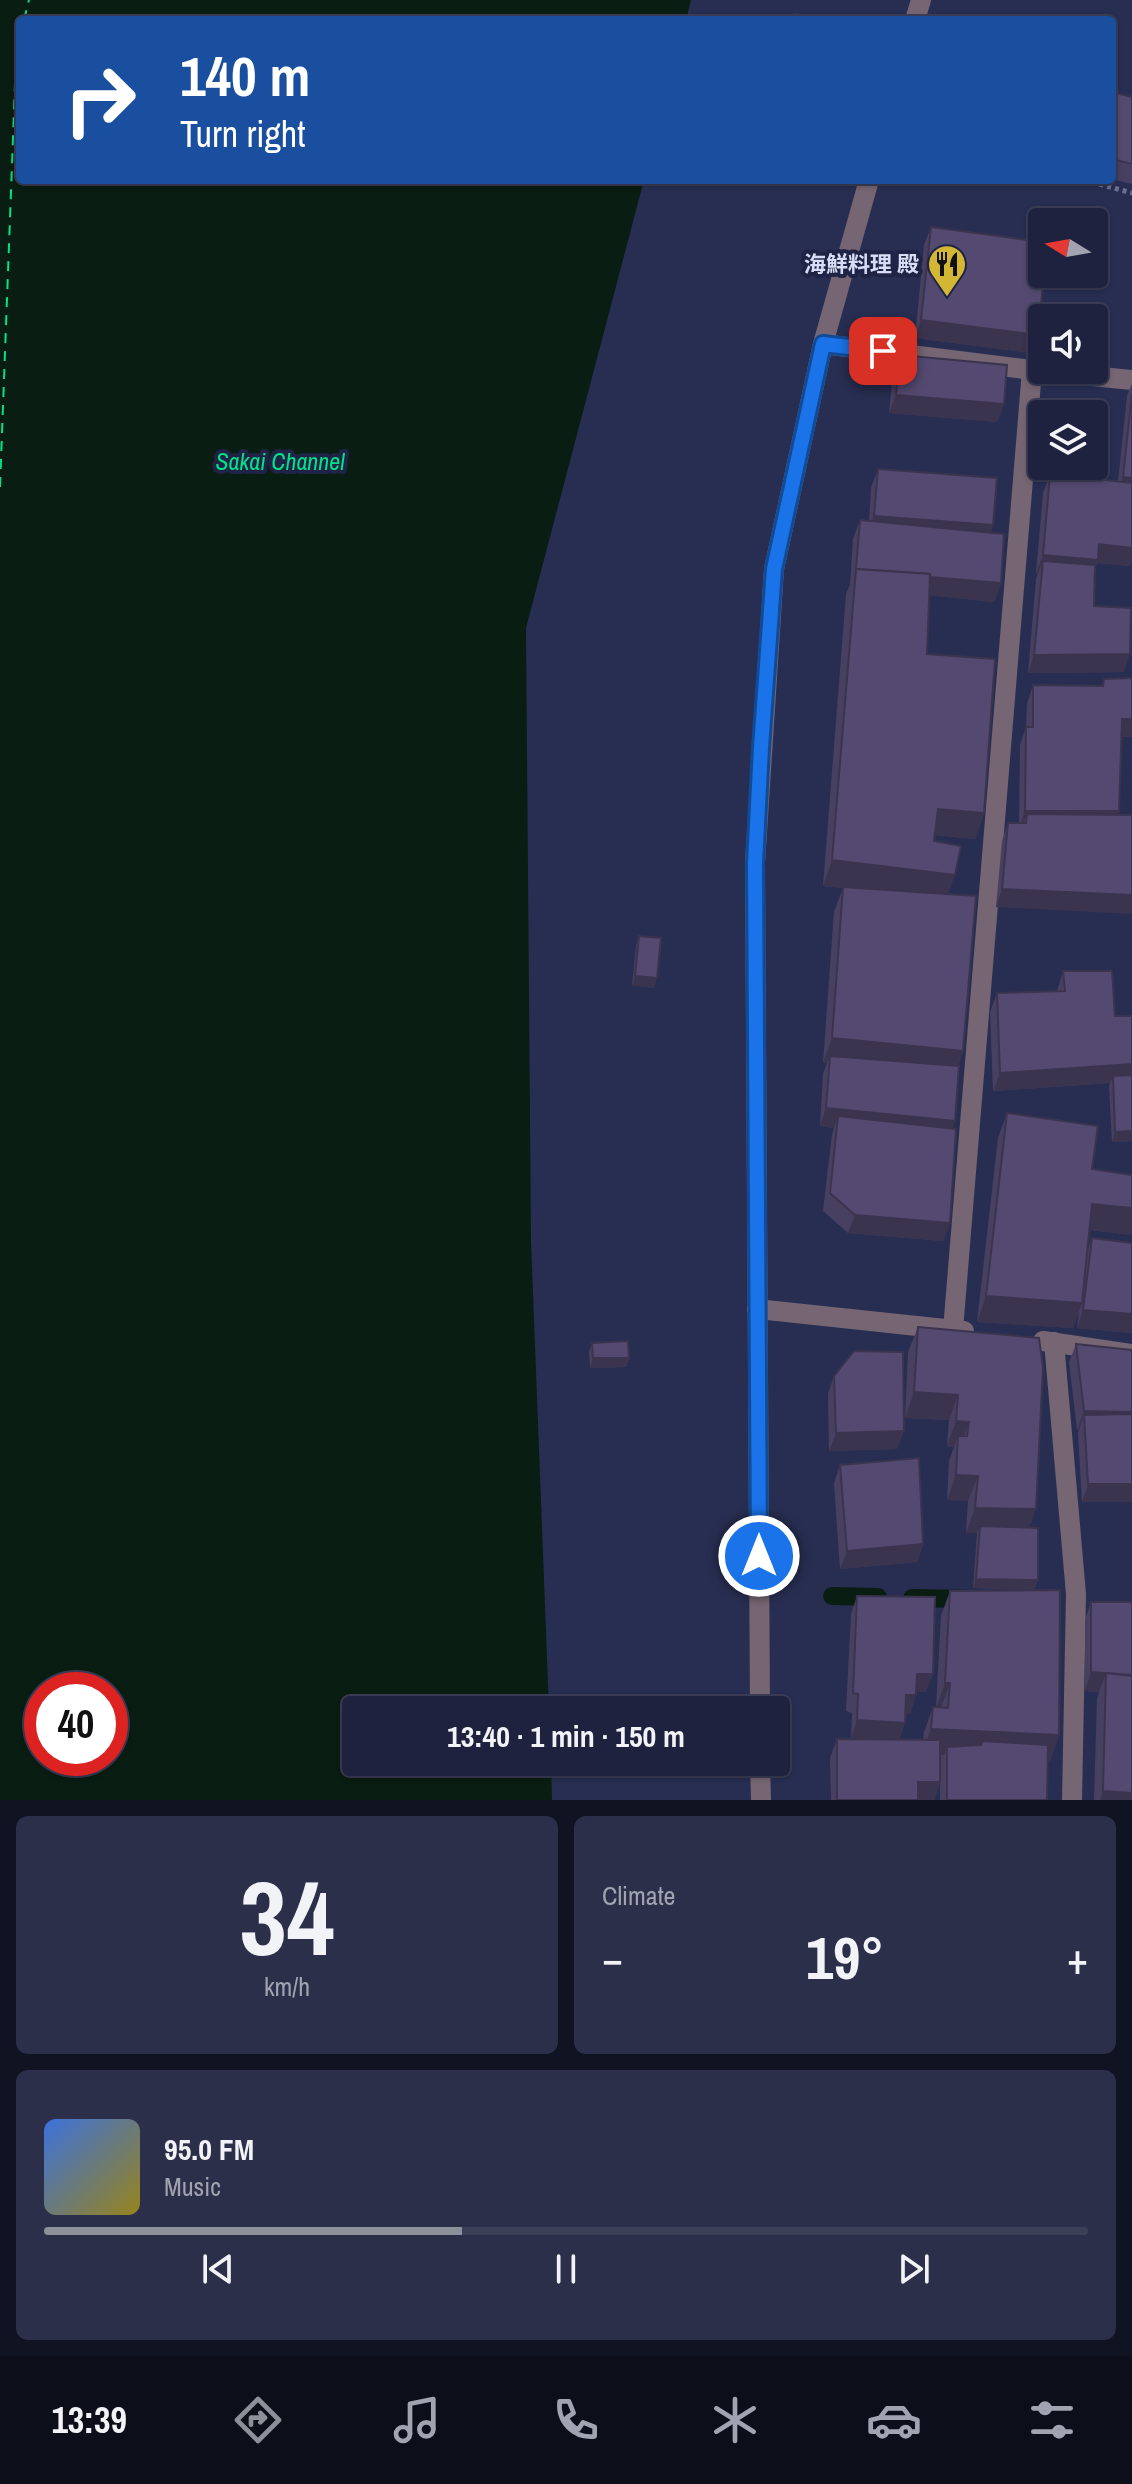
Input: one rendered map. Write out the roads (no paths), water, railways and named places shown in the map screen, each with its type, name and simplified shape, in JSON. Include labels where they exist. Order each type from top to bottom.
[{"type":"street","points":[[760,1696],[755,863],[763,718],[774,569],[823,344],[868,184]]},
{"type":"street","points":[[823,344],[1028,370]]},
{"type":"street","points":[[1108,378],[1132,380]]},
{"type":"street","points":[[953,1330],[1031,384]]},
{"type":"street","points":[[757,1309],[982,1333]]},
{"type":"street","points":[[1025,1338],[1132,1354]]},
{"type":"street","points":[[1054,1342],[1076,1594],[1072,1800]]},
{"type":"street","points":[[760,1776],[761,1800]]},
{"type":"water","name":"Sakai Channel","points":[[0,0],[691,0],[687,16],[16,16],[16,184],[643,184],[526,628],[531,1241],[548,1696],[342,1696],[342,1776],[551,1776],[552,1800],[0,1800]]},
{"type":"waterway","points":[[832,1596],[878,1597]]},
{"type":"waterway","points":[[912,1598],[970,1599]]},
{"type":"place","name":"海鮮料理 殿","points":[[947,298]]}]
